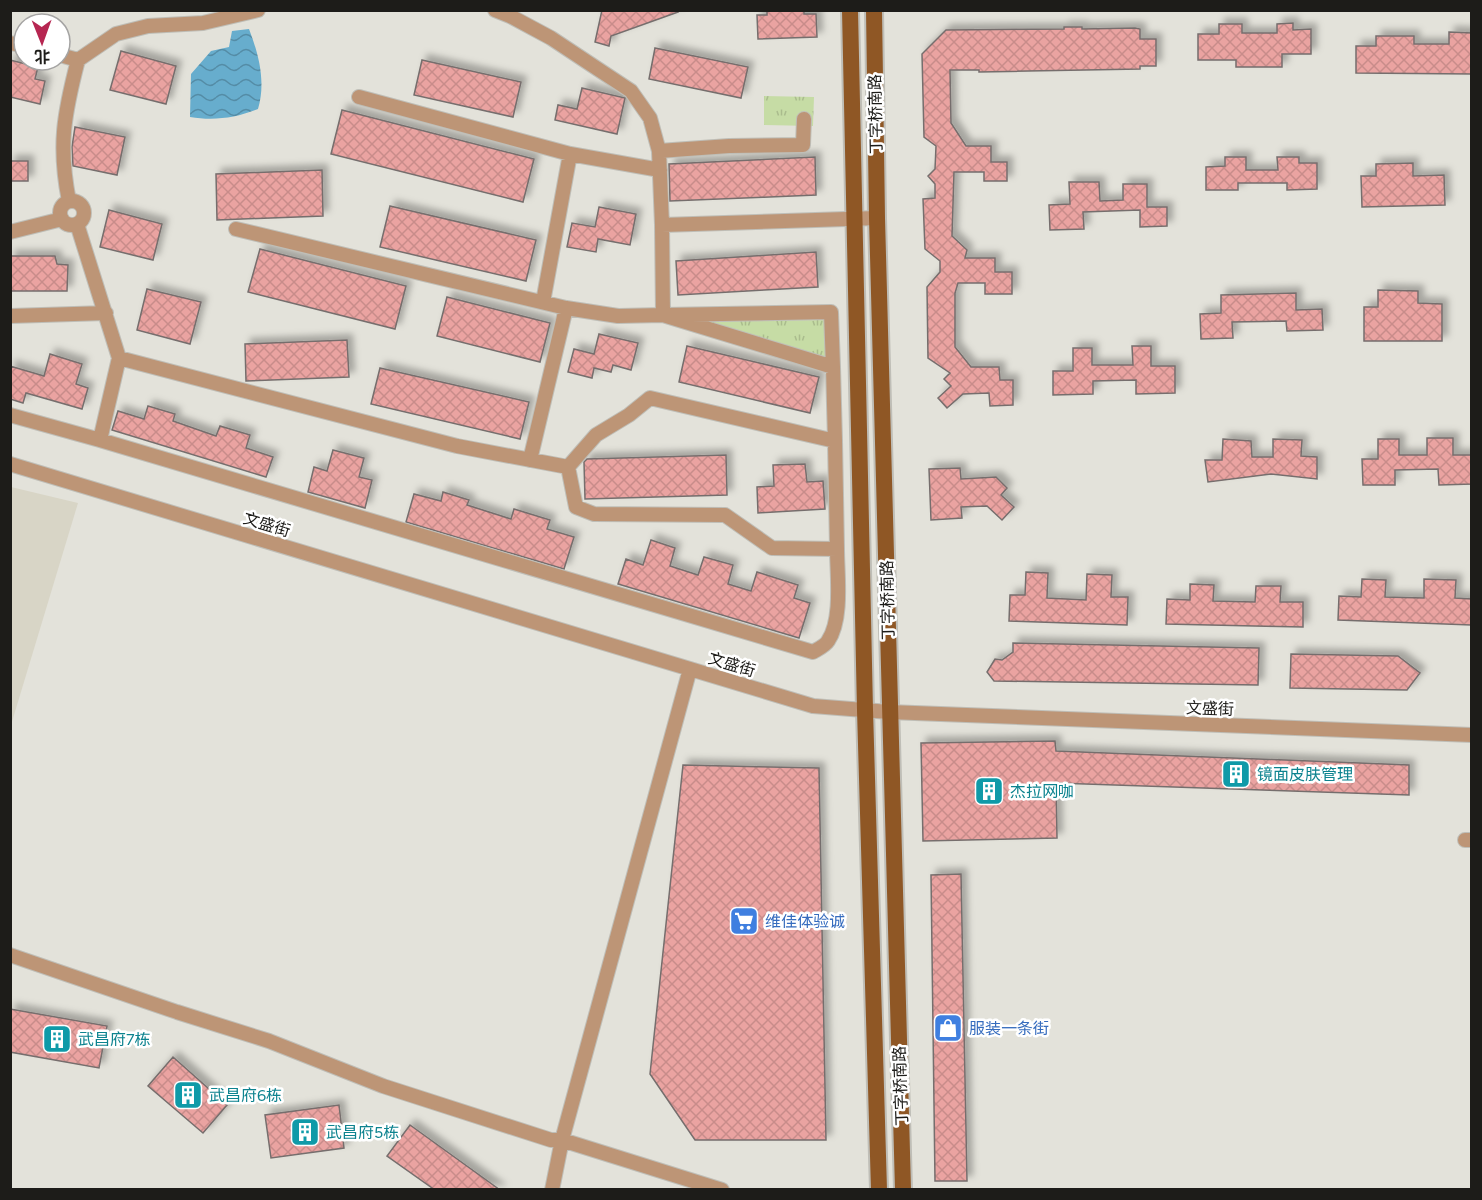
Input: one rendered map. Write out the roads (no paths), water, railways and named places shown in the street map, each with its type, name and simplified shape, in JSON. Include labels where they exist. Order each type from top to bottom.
[{"type":"main road","name":"丁字桥南路","points":[[850,10],[865,710],[879,1190]]},
{"type":"main road","name":"丁字桥南路","points":[[874,10],[877,218],[903,1190]]},
{"type":"street","points":[[69,201],[65,182],[63,129],[78,60],[116,34],[148,27],[202,23],[258,10]]},
{"type":"street","points":[[495,10],[551,38],[631,91],[650,118],[659,151],[663,315]]},
{"type":"street","points":[[72,58],[78,60]]},
{"type":"street","points":[[359,97],[570,154],[660,170]]},
{"type":"street","points":[[659,151],[729,146],[803,146],[804,119]]},
{"type":"street","points":[[543,302],[570,154]]},
{"type":"street","points":[[69,201],[77,202],[83,207],[84,215],[77,224],[69,225],[62,219],[61,209],[69,201]]},
{"type":"street","points":[[662,225],[877,218]]},
{"type":"street","points":[[10,232],[62,219]]},
{"type":"street","points":[[77,224],[119,358],[100,440]]},
{"type":"street","points":[[10,415],[813,652],[827,643],[834,629],[837,612],[831,312],[618,316],[566,308],[236,229]]},
{"type":"street","points":[[530,460],[566,308]]},
{"type":"street","points":[[10,316],[106,313]]},
{"type":"street","points":[[663,315],[833,367]]},
{"type":"street","points":[[119,358],[457,446],[568,467]]},
{"type":"street","points":[[568,467],[596,435],[650,398],[835,441]]},
{"type":"street","name":"文盛街","points":[[10,464],[813,706],[890,712],[1472,735]]},
{"type":"street","points":[[568,467],[576,507],[594,514],[725,515],[772,548],[837,549]]},
{"type":"street","points":[[552,1190],[562,1140],[690,669]]},
{"type":"street","points":[[10,955],[269,1041],[383,1086],[551,1140],[562,1140],[722,1190]]},
{"type":"water","points":[[249,29],[260,69],[261,89],[258,109],[225,118],[190,117],[191,74],[211,51],[229,47],[232,31]]},
{"type":"place","name":"镜面皮肤管理","points":[[1236,774]]},
{"type":"place","name":"杰拉网咖","points":[[989,791]]},
{"type":"place","name":"维佳体验诚","points":[[744,921]]},
{"type":"place","name":"服装一条街","points":[[948,1028]]},
{"type":"place","name":"武昌府7栋","points":[[57,1039]]},
{"type":"place","name":"武昌府6栋","points":[[188,1095]]},
{"type":"place","name":"武昌府5栋","points":[[305,1132]]}]
